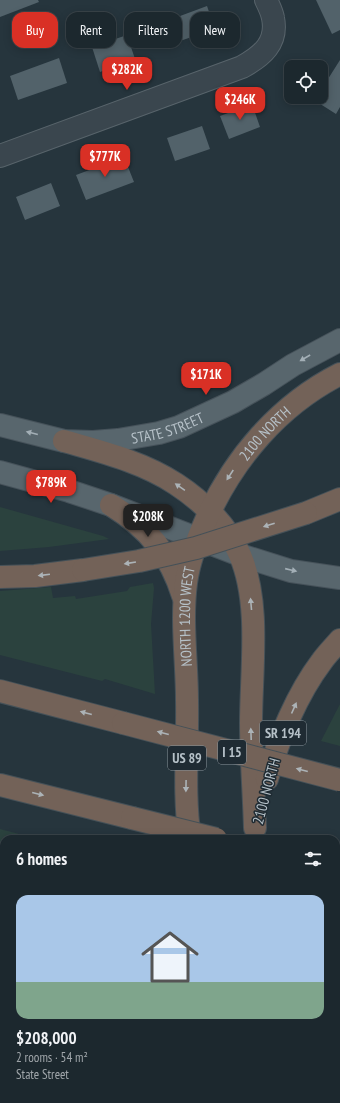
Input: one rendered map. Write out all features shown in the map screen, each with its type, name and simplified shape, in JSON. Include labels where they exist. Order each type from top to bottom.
[{"type":"highway","name":"2100 NORTH","points":[[210,512],[227,479],[250,447],[265,431],[296,402],[314,389],[340,374]]},
{"type":"highway","points":[[64,441],[129,462],[161,475],[176,484],[193,496],[210,512],[227,532],[240,555],[248,579],[254,650],[251,723],[256,834]]},
{"type":"highway","points":[[0,577],[35,576],[83,570],[139,561],[196,548],[306,513],[340,499]]},
{"type":"highway","points":[[111,505],[140,526],[152,538],[172,567],[184,599]]},
{"type":"highway","name":"NORTH 1200 WEST","points":[[190,835],[186,803],[186,677],[184,599],[189,566],[198,538],[210,512]]},
{"type":"highway","name":"2100 NORTH","points":[[256,834],[269,771],[282,736],[298,701],[321,662],[340,640]]},
{"type":"highway","name":"I 15","points":[[0,690],[340,780]]},
{"type":"highway","points":[[0,785],[200,835]]},
{"type":"main road","name":"STATE STREET","points":[[0,425],[64,441],[93,442],[118,440],[152,434],[179,427],[233,402],[293,365],[340,340]]},
{"type":"main road","points":[[0,472],[69,491],[111,505],[240,555],[291,571],[340,578]]},
{"type":"street","points":[[0,156],[242,67],[258,59],[268,48],[274,33],[273,18],[266,0]]},
{"type":"green space","points":[[0,507],[109,539],[49,547],[0,551]]},
{"type":"green space","points":[[153,583],[154,588],[151,624],[155,694],[105,679],[102,681],[0,655],[0,591],[51,587],[53,598],[75,596],[76,599],[127,591],[130,587]]},
{"type":"green space","points":[[340,704],[340,746],[321,741]]},
{"type":"green space","points":[[0,829],[23,835],[0,835]]},
{"type":"building","points":[[0,0],[38,0],[39,2],[12,12],[0,17]]},
{"type":"building","points":[[316,0],[340,0],[340,30],[332,34]]},
{"type":"building","points":[[207,6],[209,12],[191,12]]},
{"type":"building","points":[[190,12],[190,38],[182,40],[182,15]]},
{"type":"building","points":[[124,36],[124,48],[131,48],[135,59],[100,72],[92,48],[116,48],[116,39]]},
{"type":"building","points":[[59,58],[67,83],[18,100],[10,76]]},
{"type":"building","points":[[340,60],[340,107],[336,114],[320,104],[328,104],[328,79]]},
{"type":"building","points":[[252,104],[260,127],[229,139],[220,116]]},
{"type":"building","points":[[202,126],[210,149],[175,161],[167,138]]},
{"type":"building","points":[[124,157],[134,182],[86,200],[76,175]]},
{"type":"building","points":[[51,183],[60,206],[25,220],[16,197]]}]
